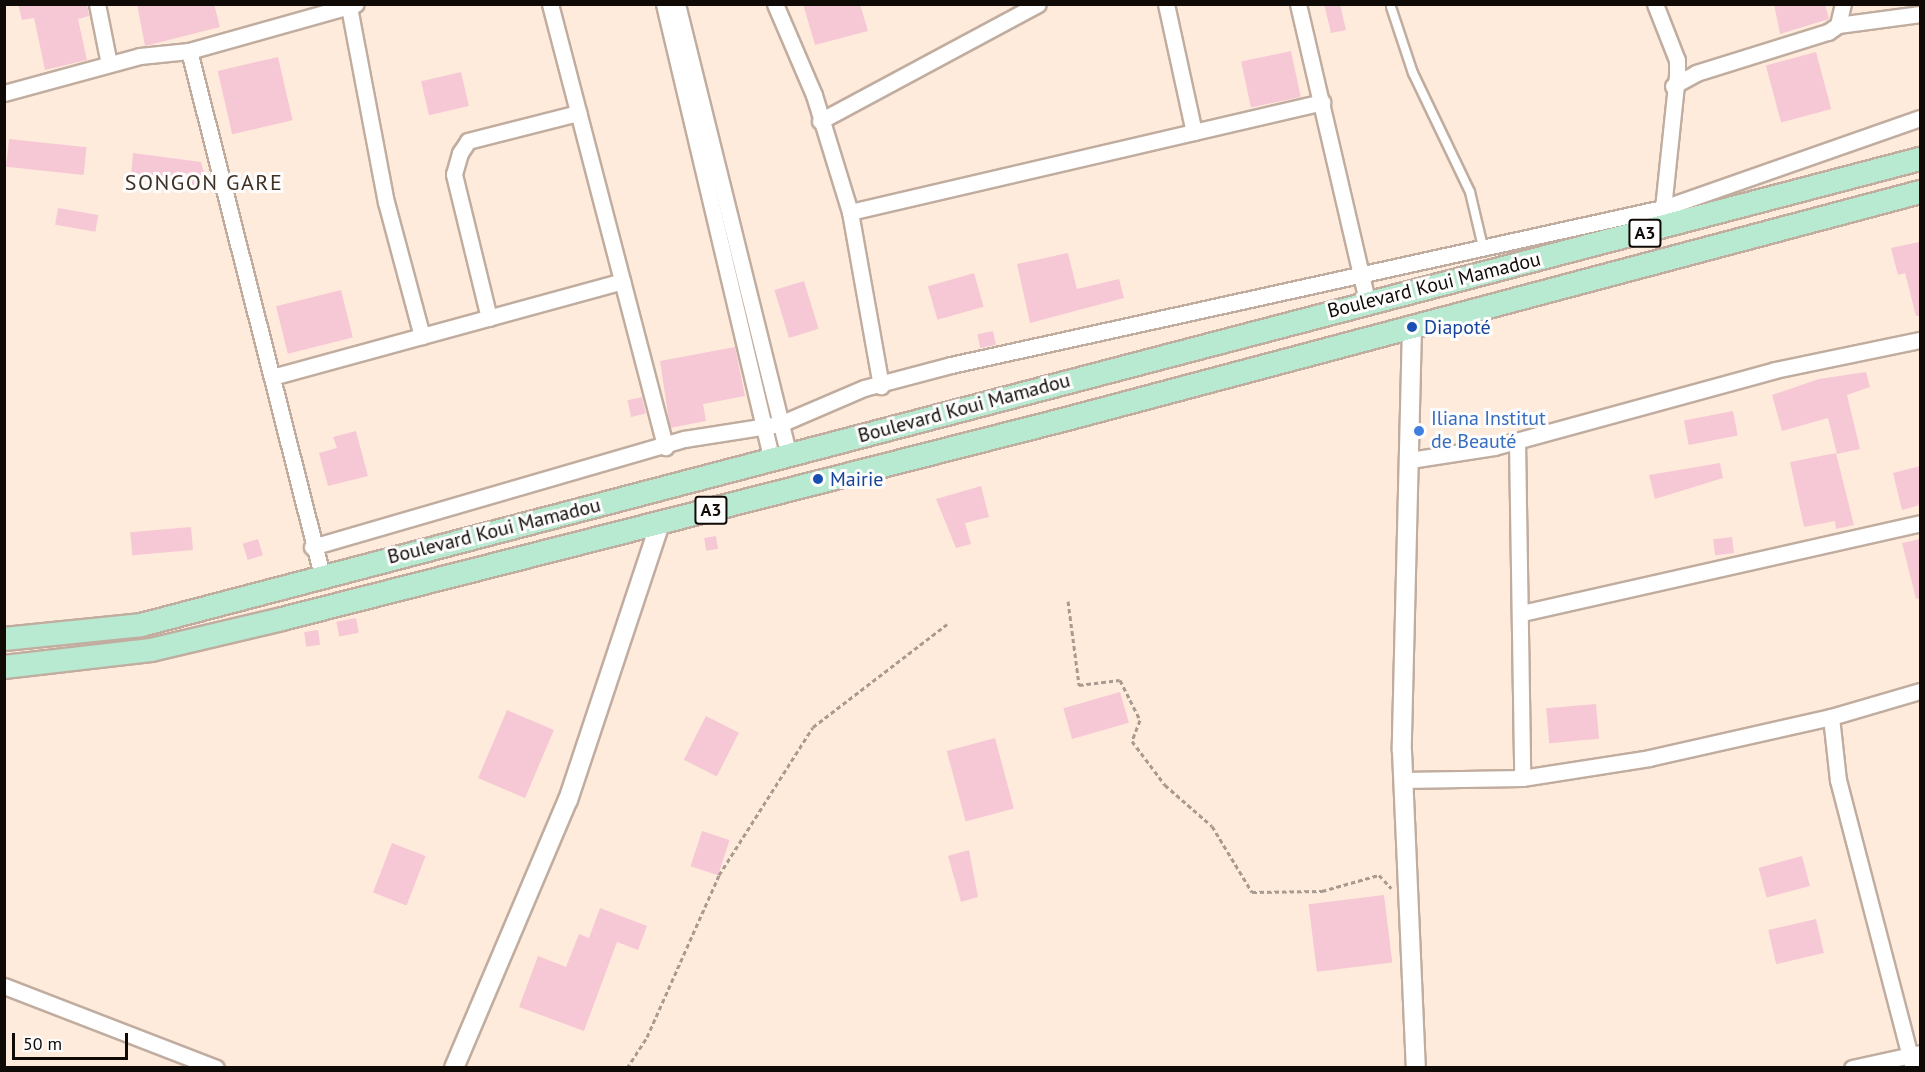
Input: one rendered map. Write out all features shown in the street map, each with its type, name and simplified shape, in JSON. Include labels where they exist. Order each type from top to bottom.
[{"type":"main road","name":"Boulevard Koui Mamadou","points":[[4,639],[141,625],[322,575],[781,458],[1407,291],[1662,218],[1920,159]]},
{"type":"main road","name":"Boulevard Koui Mamadou","points":[[4,666],[150,650],[660,523],[1920,192]]},
{"type":"main road","points":[[1407,291],[1412,327]]},
{"type":"street","points":[[97,4],[109,64]]},
{"type":"street","points":[[550,4],[665,447]]},
{"type":"street","points":[[664,4],[764,426],[781,458]]},
{"type":"street","points":[[677,4],[780,424],[781,458]]},
{"type":"street","points":[[775,4],[820,121],[850,213],[881,386]]},
{"type":"street","points":[[820,121],[1038,4]]},
{"type":"street","points":[[1166,4],[1194,132]]},
{"type":"street","points":[[1298,4],[1368,301]]},
{"type":"street","points":[[1655,4],[1677,60],[1662,218]]},
{"type":"street","points":[[1838,25],[1843,4]]},
{"type":"street","points":[[4,93],[109,64],[189,51],[352,6],[386,202],[422,336]]},
{"type":"street","points":[[1673,86],[1696,73],[1838,25],[1920,14]]},
{"type":"street","points":[[189,51],[272,377],[312,547],[322,575]]},
{"type":"street","points":[[850,213],[1322,102]]},
{"type":"street","points":[[489,318],[454,174],[460,153],[468,141],[578,114]]},
{"type":"street","points":[[312,547],[665,447],[684,439],[780,424],[881,386],[986,356],[1483,248],[1662,218],[1920,118]]},
{"type":"street","points":[[272,377],[622,281]]},
{"type":"street","points":[[1412,327],[1403,780],[1416,1068]]},
{"type":"street","points":[[1410,460],[1517,441],[1775,370],[1920,340]]},
{"type":"street","points":[[1517,441],[1522,613],[1522,778]]},
{"type":"street","points":[[454,1068],[568,801],[660,523]]},
{"type":"street","points":[[1522,613],[1920,523]]},
{"type":"street","points":[[1403,780],[1522,778],[1649,758],[1831,717],[1920,691]]},
{"type":"street","points":[[1831,717],[1838,780],[1915,1058],[1852,1068]]},
{"type":"street","points":[[4,986],[216,1068]]},
{"type":"lane","points":[[1391,8],[1413,73],[1470,192],[1483,248]]},
{"type":"path","points":[[1068,601],[1079,685],[1120,680],[1140,720],[1132,741],[1165,784],[1212,826],[1252,892],[1322,891],[1379,874],[1408,908]]},
{"type":"path","points":[[627,1068],[647,1037],[719,875],[813,727],[947,624]]},
{"type":"building","points":[[18,4],[87,4],[89,16],[78,19],[87,60],[45,70],[34,18],[22,20]]},
{"type":"building","points":[[137,4],[214,4],[220,27],[145,46]]},
{"type":"building","points":[[803,4],[860,4],[868,31],[815,45]]},
{"type":"building","points":[[1324,4],[1340,4],[1346,30],[1331,33]]},
{"type":"building","points":[[1774,4],[1825,4],[1829,19],[1780,34]]},
{"type":"building","points":[[1291,51],[1301,97],[1251,108],[1241,62]]},
{"type":"building","points":[[1816,52],[1831,109],[1781,122],[1766,65]]},
{"type":"building","points":[[278,57],[293,120],[232,134],[218,71]]},
{"type":"building","points":[[461,72],[469,106],[429,115],[421,81]]},
{"type":"building","points":[[9,139],[87,147],[84,175],[6,167]]},
{"type":"building","points":[[133,153],[201,162],[208,187],[131,177]]},
{"type":"building","points":[[58,208],[98,215],[95,232],[55,225]]},
{"type":"building","points":[[1919,242],[1920,316],[1916,316],[1905,273],[1898,275],[1891,248]]},
{"type":"building","points":[[1068,253],[1077,289],[1119,279],[1124,298],[1030,323],[1017,264]]},
{"type":"building","points":[[974,273],[984,307],[938,320],[928,286]]},
{"type":"building","points":[[804,281],[819,329],[789,338],[774,290]]},
{"type":"building","points":[[341,290],[353,338],[288,354],[276,306]]},
{"type":"building","points":[[993,331],[996,345],[980,348],[977,334]]},
{"type":"building","points":[[735,347],[745,396],[703,404],[706,421],[670,428],[660,361]]},
{"type":"building","points":[[1866,372],[1870,387],[1847,395],[1860,449],[1837,454],[1828,418],[1782,431],[1772,395],[1819,379]]},
{"type":"building","points":[[642,397],[646,414],[631,417],[627,400]]},
{"type":"building","points":[[1733,411],[1738,436],[1689,445],[1684,421]]},
{"type":"building","points":[[356,431],[368,476],[328,486],[319,453],[337,448],[333,437]]},
{"type":"building","points":[[1836,453],[1854,525],[1836,529],[1835,521],[1804,527],[1790,462]]},
{"type":"building","points":[[1720,463],[1723,478],[1655,499],[1649,475]]},
{"type":"building","points":[[1920,466],[1920,505],[1902,510],[1893,473]]},
{"type":"building","points":[[981,486],[989,517],[965,523],[971,544],[956,548],[936,499]]},
{"type":"building","points":[[191,527],[193,550],[132,555],[130,532]]},
{"type":"building","points":[[716,536],[718,549],[706,551],[704,538]]},
{"type":"building","points":[[1732,537],[1734,553],[1715,555],[1713,539]]},
{"type":"building","points":[[258,539],[263,555],[248,560],[243,544]]},
{"type":"building","points":[[1920,539],[1920,598],[1916,599],[1902,543]]},
{"type":"building","points":[[356,618],[359,633],[339,637],[336,622]]},
{"type":"building","points":[[318,630],[320,645],[306,647],[304,632]]},
{"type":"building","points":[[1120,692],[1129,723],[1072,739],[1063,708]]},
{"type":"building","points":[[1596,704],[1599,739],[1549,743],[1546,708]]},
{"type":"building","points":[[507,710],[554,730],[525,798],[478,778]]},
{"type":"building","points":[[706,716],[739,733],[717,776],[684,760]]},
{"type":"building","points":[[995,738],[1014,809],[966,821],[947,751]]},
{"type":"building","points":[[702,831],[730,840],[718,875],[691,866]]},
{"type":"building","points":[[392,843],[426,856],[407,905],[373,892]]},
{"type":"building","points":[[969,850],[978,897],[961,902],[948,856]]},
{"type":"building","points":[[1802,856],[1810,886],[1767,898],[1759,868]]},
{"type":"building","points":[[1384,895],[1392,962],[1317,972],[1309,904]]},
{"type":"building","points":[[600,908],[647,926],[638,950],[617,942],[584,1031],[519,1007],[538,956],[566,967],[579,934],[589,938]]},
{"type":"building","points":[[1816,919],[1824,953],[1776,964],[1768,930]]},
{"type":"place","name":"Diapoté","points":[[1412,327]]},
{"type":"place","name":"Iliana Institut de Beauté","points":[[1419,431]]},
{"type":"place","name":"Mairie","points":[[818,479]]},
{"type":"district","name":"SONGON GARE","points":[[204,183]]}]
